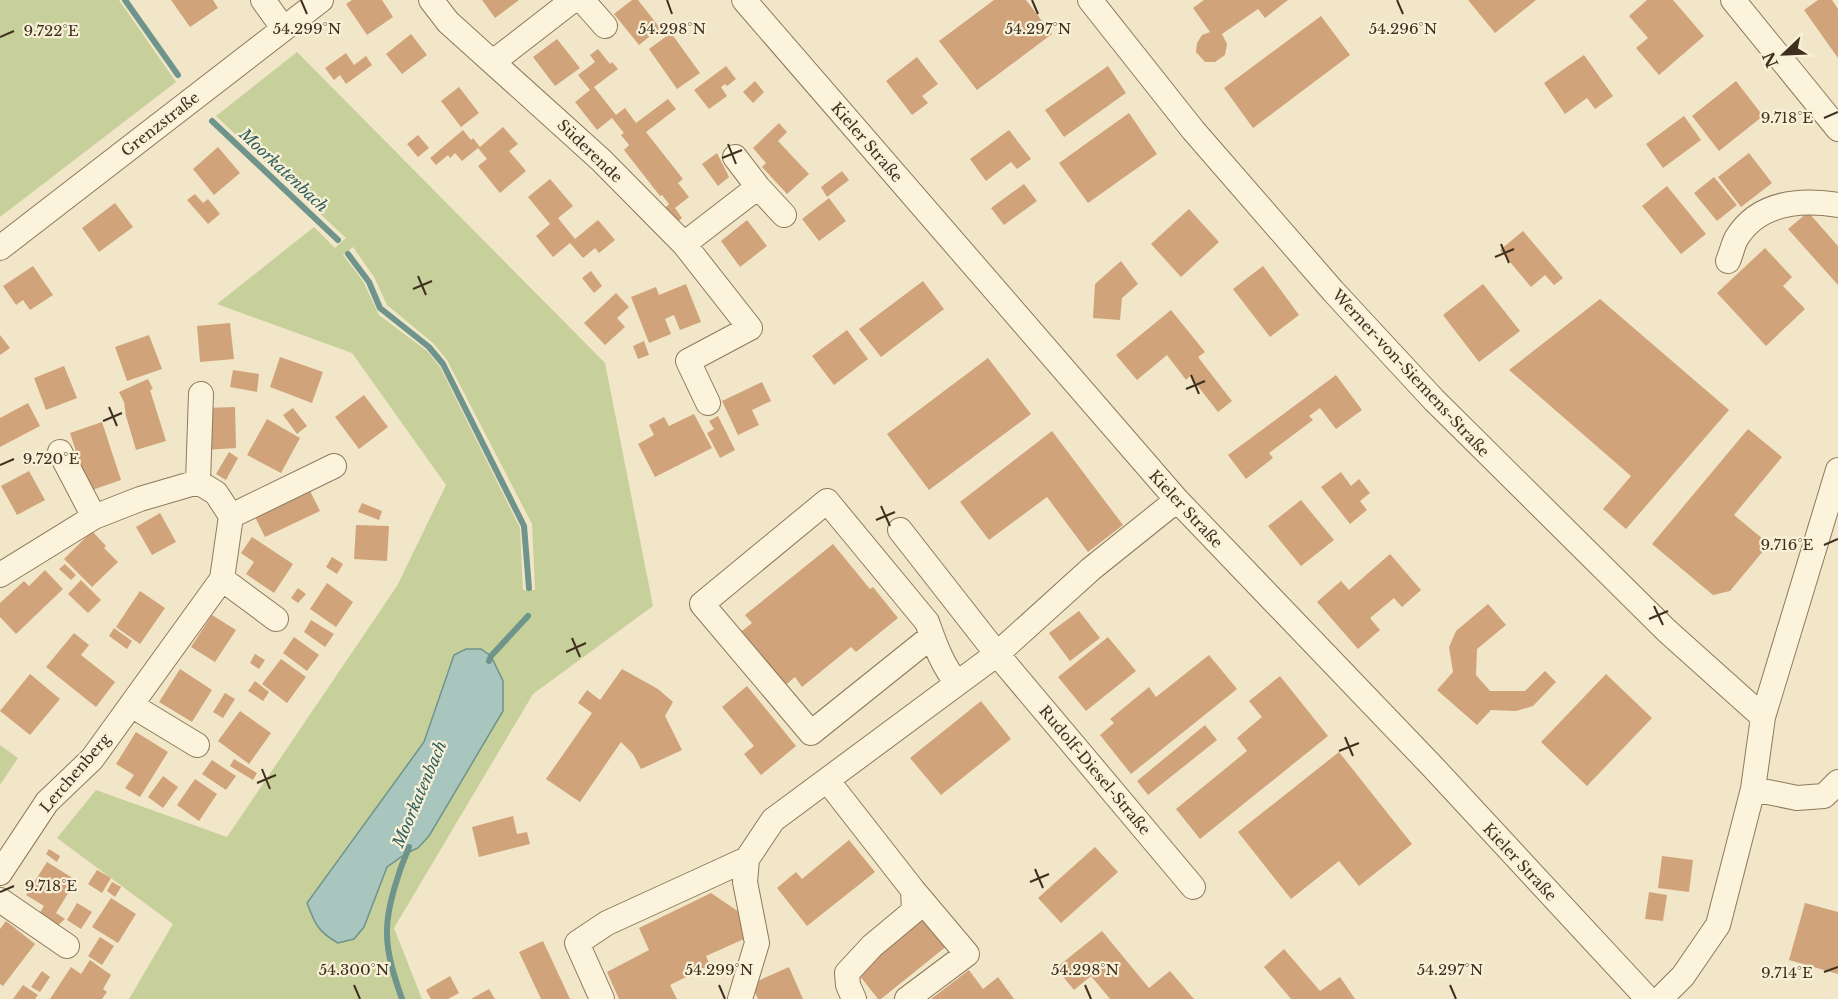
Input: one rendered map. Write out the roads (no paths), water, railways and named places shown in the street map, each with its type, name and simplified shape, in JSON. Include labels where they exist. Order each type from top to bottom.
[{"type":"street","points":[[263,0],[284,28]]},
{"type":"street","name":"Grenzstraße","points":[[0,248],[321,0]]},
{"type":"street","name":"Süderende","points":[[430,0],[448,22],[601,160],[684,244],[750,328],[688,361],[708,404]]},
{"type":"street","points":[[493,62],[573,0]]},
{"type":"street","points":[[582,0],[605,26]]},
{"type":"street","name":"Kieler Straße","points":[[744,0],[1177,500],[1431,765],[1648,999]]},
{"type":"street","name":"Werner-von-Siemens-Straße","points":[[1090,0],[1192,130],[1333,291],[1434,400],[1667,631],[1763,717]]},
{"type":"street","points":[[1733,0],[1838,129]]},
{"type":"street","points":[[735,157],[784,215]]},
{"type":"street","points":[[684,244],[758,187]]},
{"type":"street","points":[[1728,261],[1736,239],[1763,211],[1786,204],[1810,202],[1838,205]]},
{"type":"street","points":[[198,482],[201,394]]},
{"type":"street","points":[[60,452],[94,517]]},
{"type":"street","points":[[0,575],[94,517],[140,499],[198,482],[216,493],[231,516],[334,466]]},
{"type":"street","points":[[1660,999],[1683,976],[1718,925],[1753,789],[1763,717],[1838,470]]},
{"type":"street","points":[[740,999],[757,943],[745,882],[747,859],[773,820],[997,654],[1091,569],[1177,500]]},
{"type":"street","points":[[932,636],[811,733],[702,604],[827,501],[927,622],[946,671],[957,683]]},
{"type":"street","name":"Lerchenberg","points":[[0,873],[46,802],[92,759],[222,579],[231,516]]},
{"type":"street","name":"Rudolf-Diesel-Straße","points":[[900,530],[997,654],[1193,887]]},
{"type":"street","points":[[222,579],[276,619]]},
{"type":"street","points":[[131,705],[197,746]]},
{"type":"street","points":[[826,780],[967,954],[907,999]]},
{"type":"street","points":[[1753,789],[1797,798],[1824,796],[1838,782]]},
{"type":"street","points":[[602,999],[578,943],[607,923],[747,859]]},
{"type":"street","points":[[854,999],[848,985],[847,973],[872,946],[914,911],[913,890]]},
{"type":"street","points":[[0,900],[67,946]]},
{"type":"water","points":[[466,649],[481,649],[491,656],[503,681],[503,711],[429,836],[418,848],[387,867],[364,927],[354,939],[338,943],[318,927],[307,903],[424,742],[454,655]]},
{"type":"waterway","name":"Moorkatenbach","points":[[125,0],[178,75]]},
{"type":"waterway","name":"Moorkatenbach","points":[[212,121],[338,240]]},
{"type":"waterway","name":"Moorkatenbach","points":[[348,254],[369,282],[380,308],[429,347],[443,364],[524,526],[529,588]]},
{"type":"waterway","name":"Moorkatenbach","points":[[489,661],[528,616]]},
{"type":"waterway","name":"Moorkatenbach","points":[[402,999],[390,959],[387,924],[394,890],[409,847]]}]
